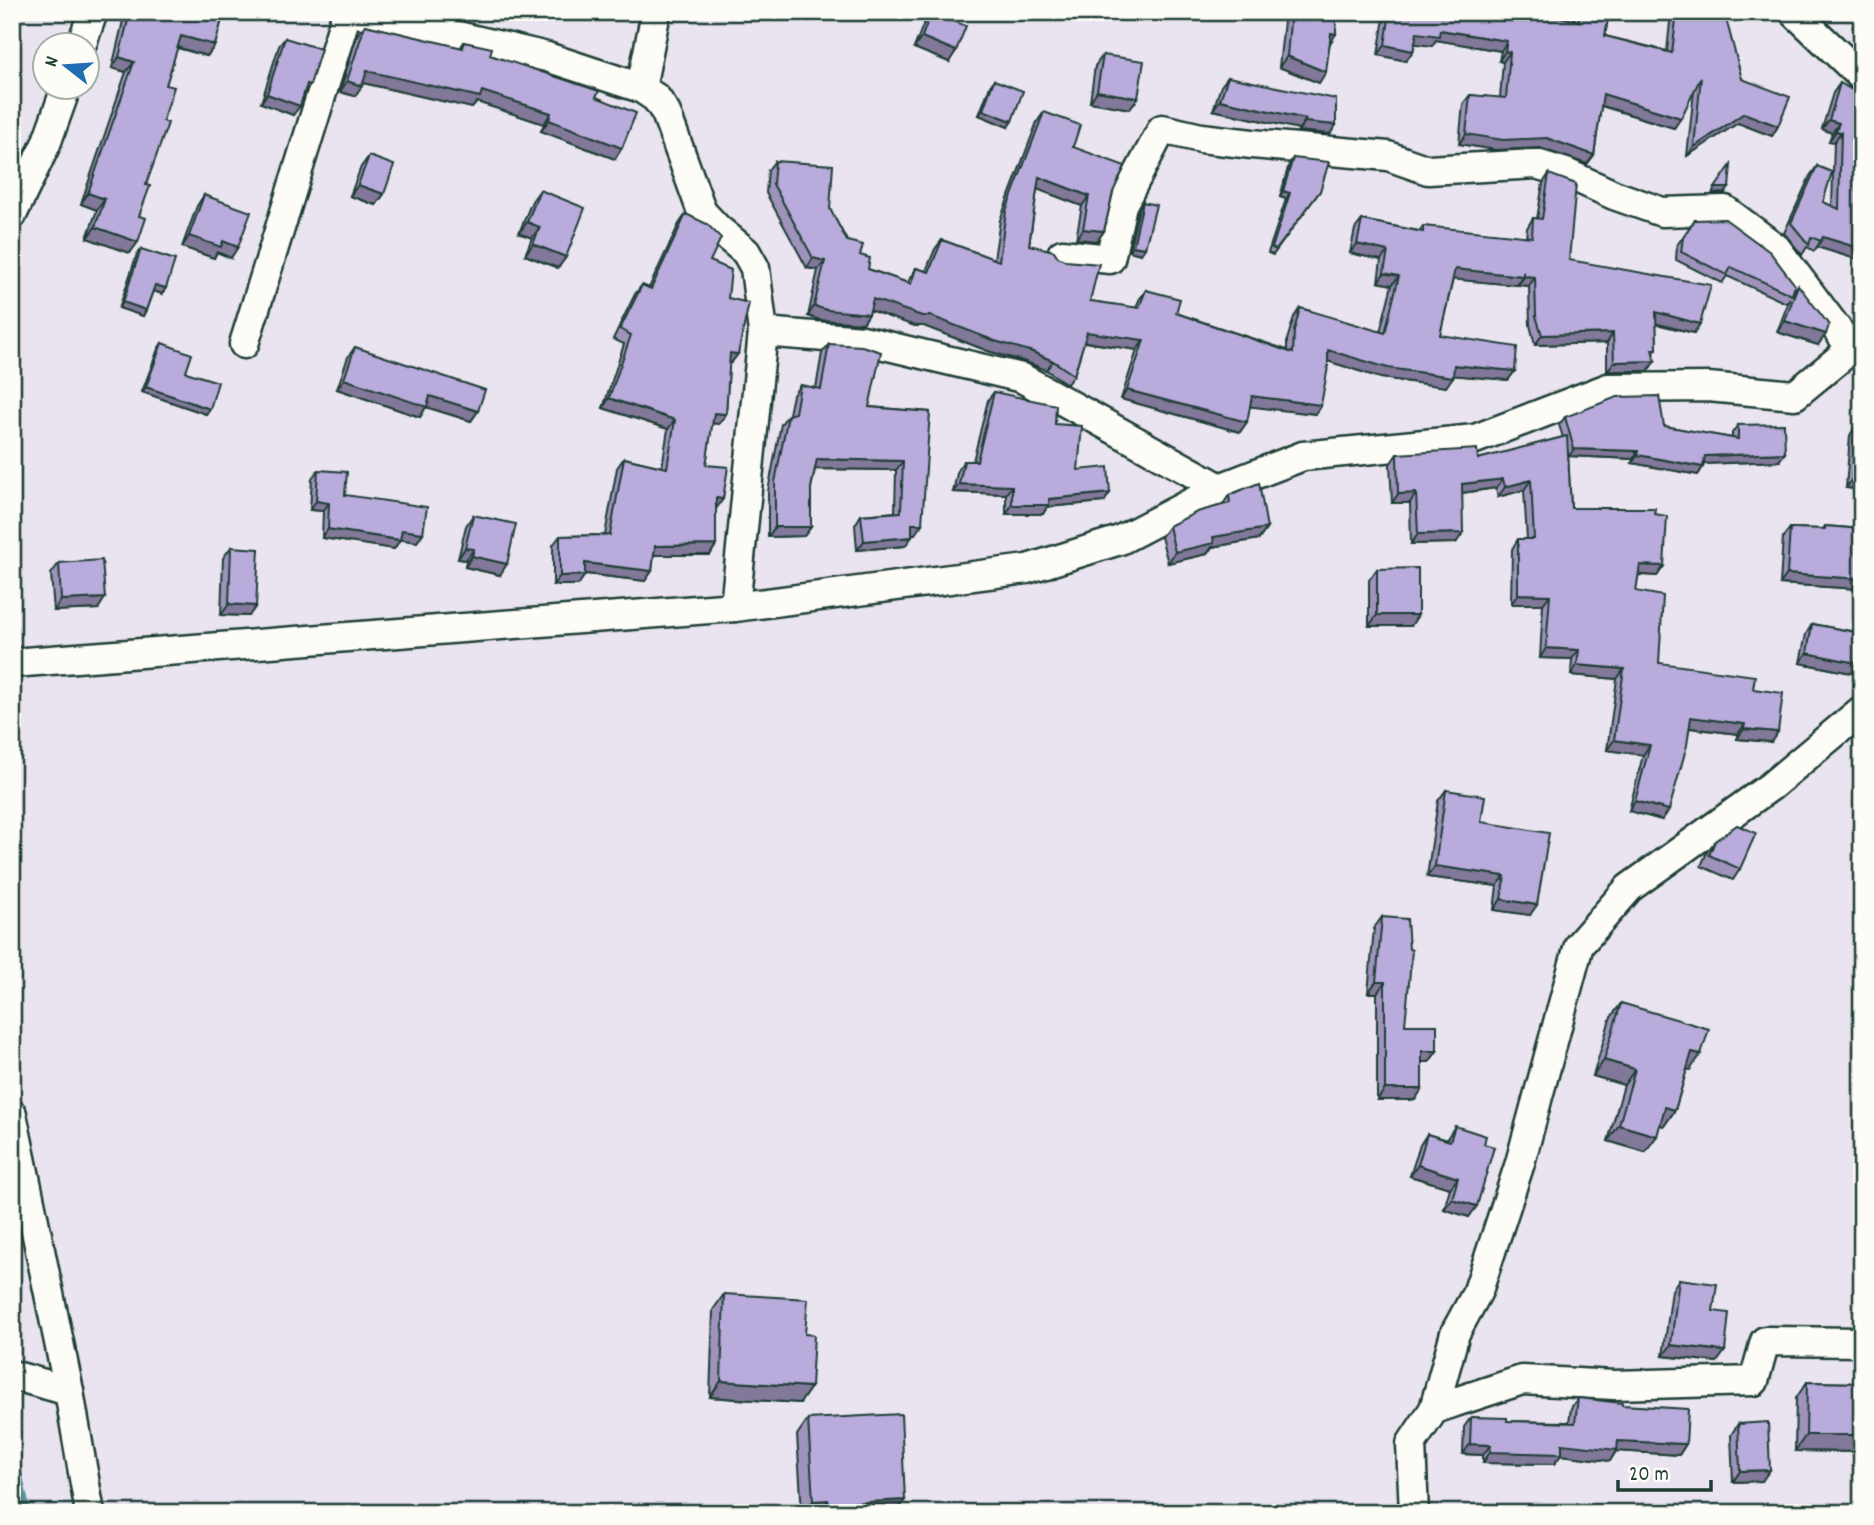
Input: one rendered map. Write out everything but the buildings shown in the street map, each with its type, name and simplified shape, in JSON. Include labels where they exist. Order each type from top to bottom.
[{"type":"street","points":[[86,32],[93,12]]},
{"type":"street","points":[[244,344],[347,12]]},
{"type":"street","points":[[355,12],[547,57],[641,88],[656,98],[666,113],[702,212],[718,229],[746,251],[755,268],[763,332],[735,607]]},
{"type":"street","points":[[641,88],[656,12]]},
{"type":"street","points":[[1794,12],[1862,77]]},
{"type":"street","points":[[12,215],[46,144],[61,102]]},
{"type":"street","points":[[12,663],[735,607],[1027,569],[1120,540],[1220,488],[1303,456],[1475,439],[1608,388],[1708,387],[1796,395],[1857,344],[1776,248],[1725,210],[1662,212],[1614,195],[1566,173],[1536,164],[1427,170],[1388,156],[1201,138],[1162,129],[1122,205],[1110,259],[1062,254]]},
{"type":"street","points":[[763,332],[863,340],[1022,378],[1220,488]]},
{"type":"street","points":[[1414,1513],[1410,1444],[1434,1409],[1455,1333],[1478,1291],[1520,1163],[1579,945],[1629,888],[1771,786],[1862,710]]},
{"type":"street","points":[[12,1114],[69,1391],[90,1513]]},
{"type":"street","points":[[1434,1409],[1522,1380],[1614,1385],[1755,1381],[1765,1341],[1862,1342]]},
{"type":"street","points":[[12,1376],[69,1391]]},
{"type":"waterway","points":[[12,1449],[26,1513]]}]
